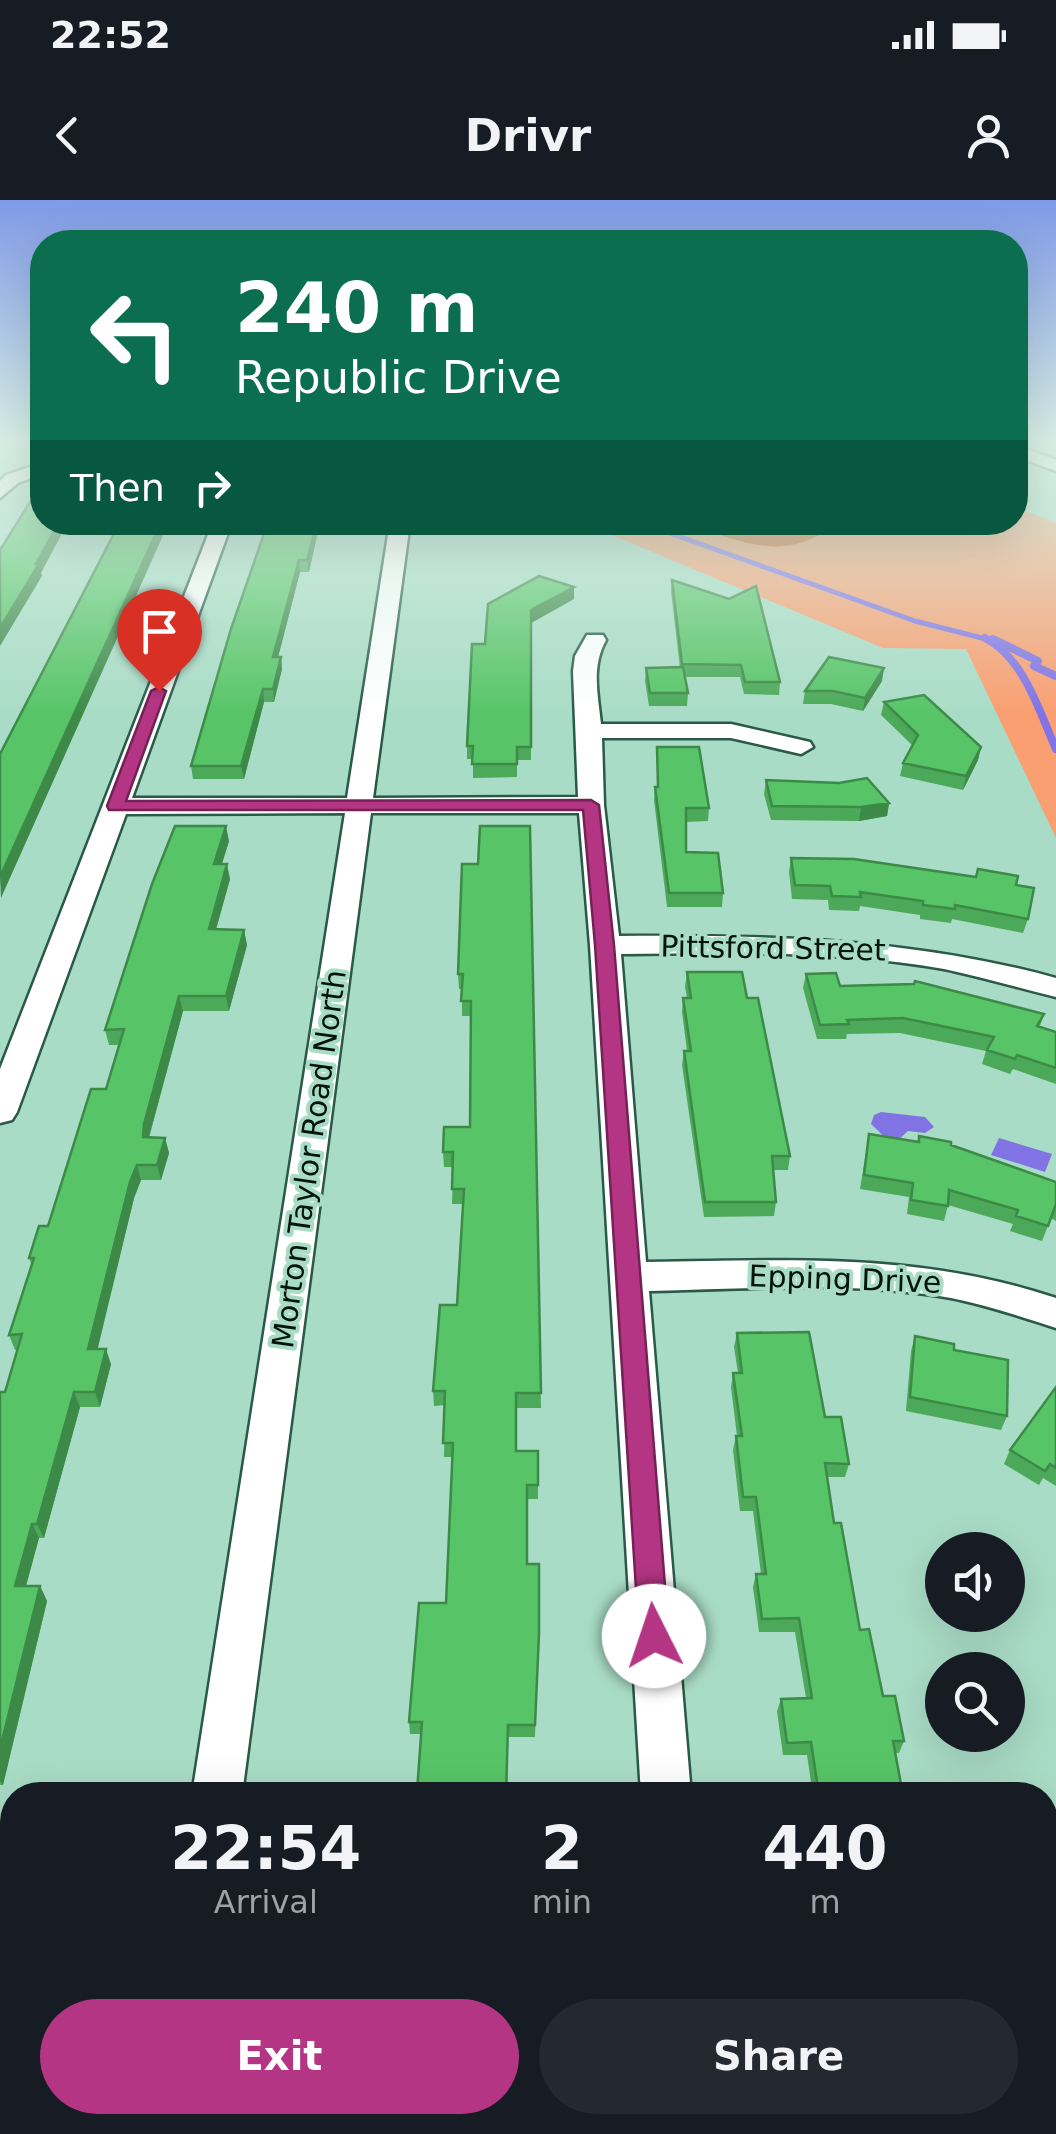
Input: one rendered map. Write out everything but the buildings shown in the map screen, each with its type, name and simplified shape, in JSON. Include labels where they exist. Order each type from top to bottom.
[{"type":"street","points":[[0,1112],[217,535]]},
{"type":"street","name":"Morton Taylor Road North","points":[[218,1782],[398,535]]},
{"type":"street","points":[[595,640],[586,656],[584,671],[591,805],[605,945],[665,1782]]},
{"type":"street","points":[[590,730],[731,731],[801,746]]},
{"type":"street","points":[[116,806],[591,805]]},
{"type":"street","name":"Pittsford Street","points":[[605,945],[866,947],[967,963],[1056,988]]},
{"type":"street","name":"Epping Drive","points":[[629,1277],[900,1276],[958,1282],[1056,1312]]},
{"type":"shaded area","points":[[1056,534],[1056,838],[966,649],[883,648],[612,535]]},
{"type":"shaded area","points":[[722,535],[819,535],[782,546]]},
{"type":"shaded area","points":[[881,1112],[925,1117],[934,1127],[925,1133],[908,1131],[893,1145],[871,1124],[874,1115]]},
{"type":"shaded area","points":[[999,1138],[1052,1154],[1045,1172],[991,1155]]},
{"type":"waterway","points":[[675,535],[915,621],[987,639]]},
{"type":"waterway","points":[[987,639],[1020,672],[1056,749]]},
{"type":"waterway","points":[[993,639],[1038,661],[1034,666],[1056,676]]},
{"type":"route","points":[[159,691],[116,806],[591,805],[605,945],[654,1636]]}]
